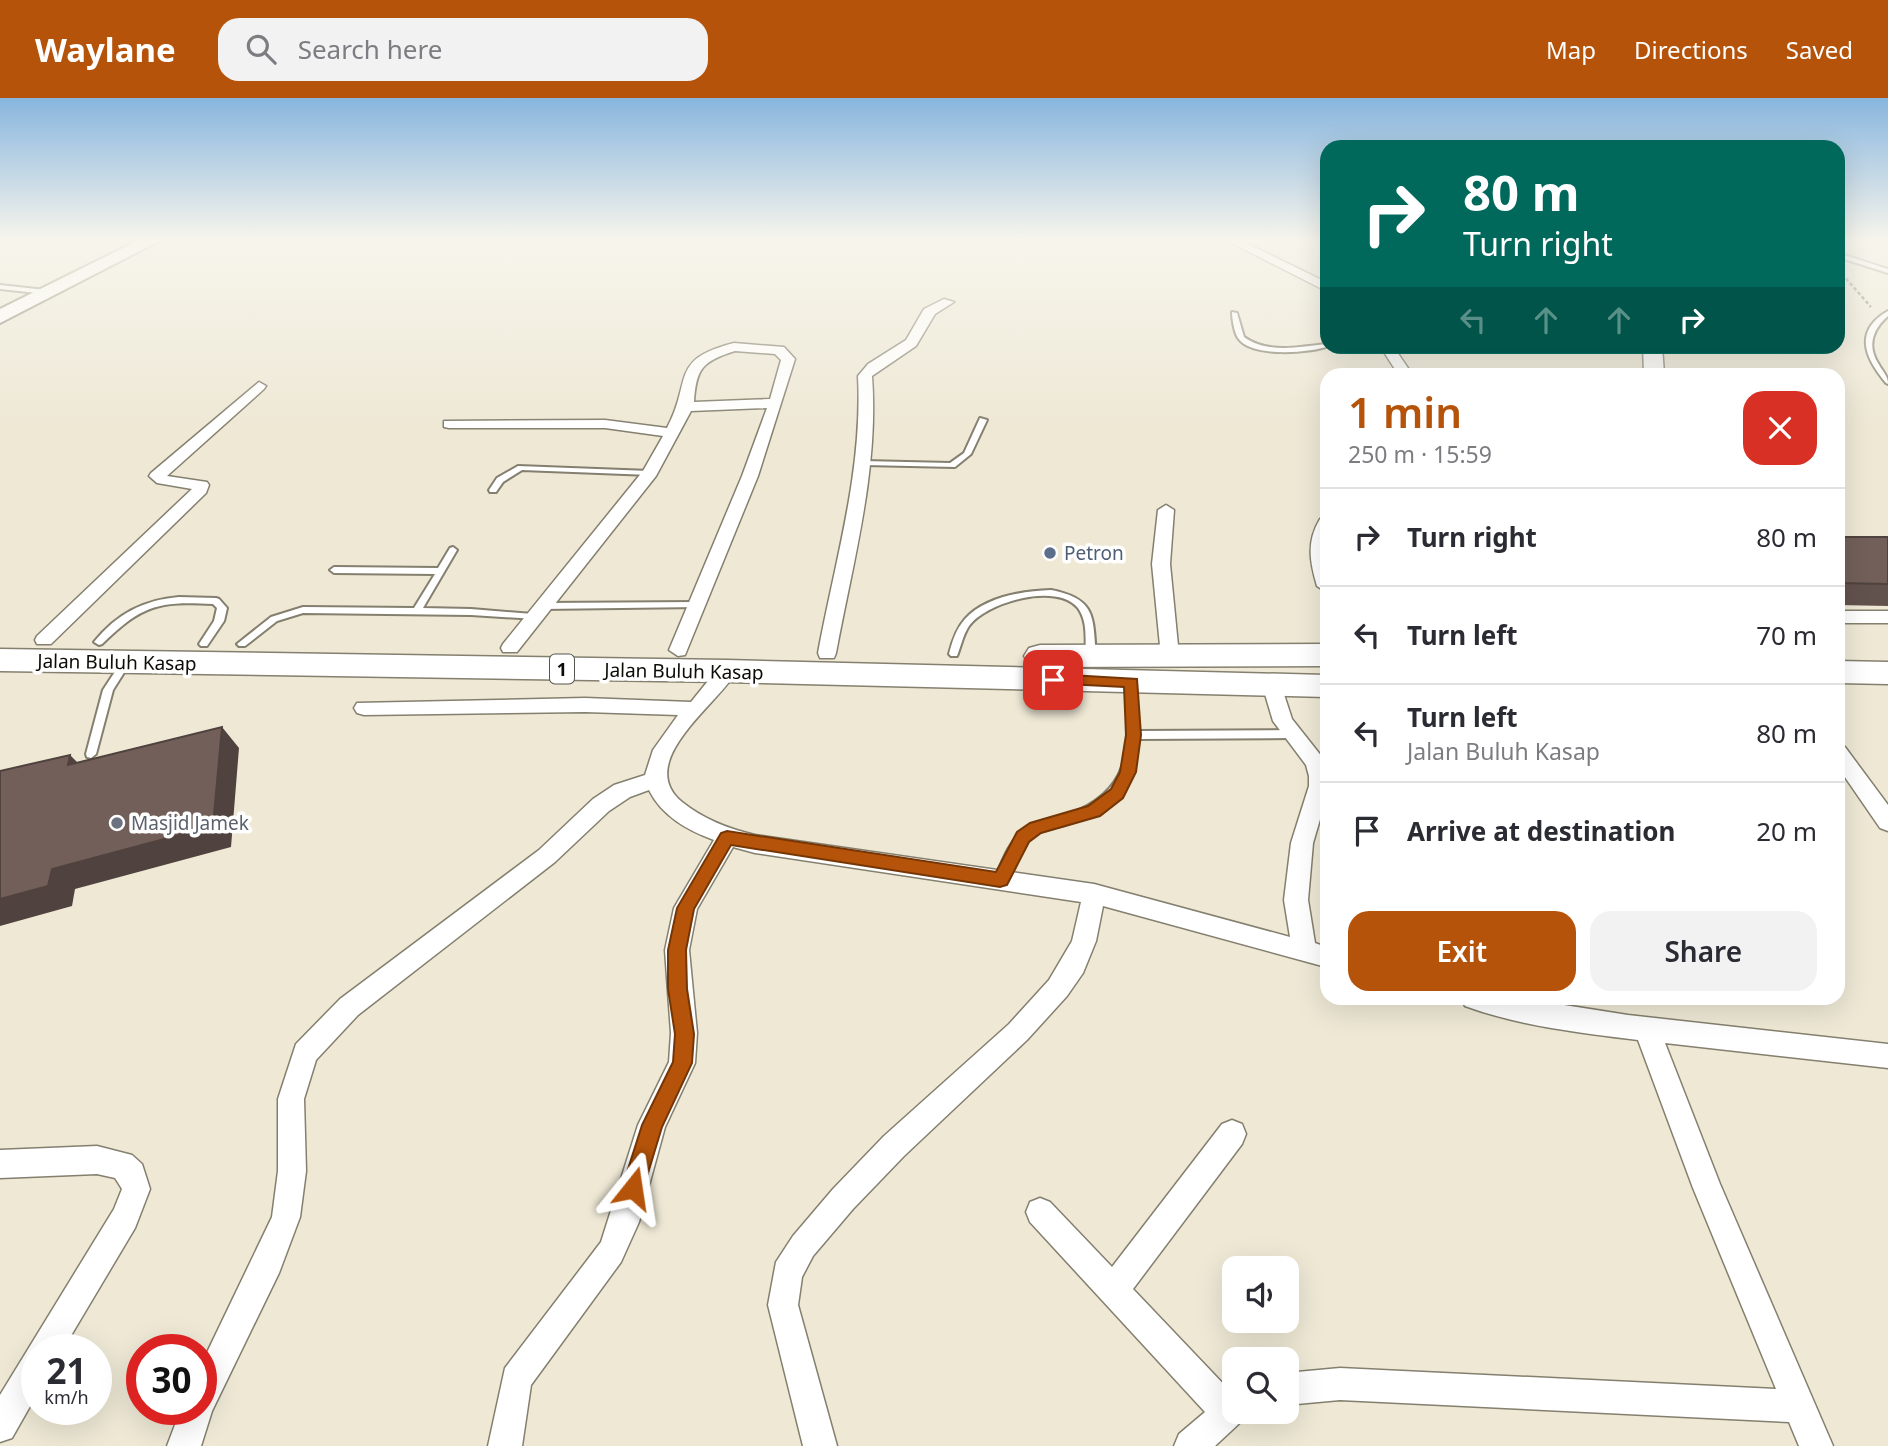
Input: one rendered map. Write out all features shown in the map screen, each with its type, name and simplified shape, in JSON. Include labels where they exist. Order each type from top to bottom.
[{"type":"highway","name":"Jalan Buluh Kasap","points":[[0,639],[827,653],[1320,655]]},
{"type":"highway","name":"Jalan Buluh Kasap","points":[[0,660],[727,671],[1320,686]]},
{"type":"highway","points":[[1845,672],[1888,673]]},
{"type":"highway","points":[[1845,691],[1888,692]]},
{"type":"main road","points":[[0,317],[26,303]]},
{"type":"street","points":[[827,653],[864,463],[868,400],[865,376],[868,370],[909,345],[920,333],[929,312],[946,303]]},
{"type":"street","points":[[510,648],[627,506],[650,473],[686,407],[688,384],[698,363],[706,356],[734,347],[769,347],[785,354],[788,359],[776,403],[678,650]]},
{"type":"street","points":[[44,640],[200,490],[201,485],[196,483],[163,480],[157,476],[259,386]]},
{"type":"street","points":[[686,407],[776,403]]},
{"type":"street","points":[[449,424],[605,424],[673,433]]},
{"type":"street","points":[[1166,510],[1161,564],[1170,656]]},
{"type":"street","points":[[1320,536],[1320,565]]},
{"type":"street","points":[[1845,617],[1888,617]]},
{"type":"street","points":[[727,671],[665,750],[656,769],[655,779],[671,805],[688,818],[727,838],[1094,894],[1320,955]]},
{"type":"street","points":[[1272,684],[1276,704],[1292,734],[1316,762],[1320,776],[1320,786],[1302,843],[1296,900],[1304,949]]},
{"type":"street","points":[[364,708],[586,705],[695,709]]},
{"type":"street","points":[[1845,762],[1888,822]]},
{"type":"street","points":[[217,1366],[286,1217],[292,1171],[291,1099],[305,1053],[349,1007],[488,904],[547,856],[601,806],[622,791],[655,779]]},
{"type":"street","points":[[505,1446],[516,1379],[611,1252],[624,1222],[652,1125],[682,1063],[684,1034],[678,989],[677,950],[685,908],[727,838]]},
{"type":"street","points":[[820,1446],[783,1305],[787,1273],[803,1246],[843,1199],[894,1146],[1017,1032],[1058,988],[1074,965],[1084,941],[1094,894]]},
{"type":"street","points":[[1511,1005],[1648,1031],[1774,1041],[1888,1056]]},
{"type":"street","points":[[1648,1031],[1707,1188],[1816,1446]]},
{"type":"street","points":[[1115,1289],[1232,1134]]},
{"type":"street","points":[[0,1164],[97,1160],[122,1165],[132,1174],[136,1189],[125,1219],[54,1334]]},
{"type":"street","points":[[1040,1212],[1222,1401]]},
{"type":"street","points":[[1299,1388],[1339,1384],[1800,1406]]},
{"type":"street","points":[[0,1426],[21,1390]]},
{"type":"street","points":[[1192,1446],[1222,1417]]},
{"type":"street","points":[[184,1446],[191,1425]]},
{"type":"lane","points":[[1234,313],[1241,338],[1257,348],[1271,350],[1320,346]]},
{"type":"lane","points":[[1888,313],[1879,319],[1870,331],[1869,354],[1872,363],[1888,382]]},
{"type":"lane","points":[[864,463],[952,465],[967,454],[983,420]]},
{"type":"lane","points":[[492,490],[500,480],[521,468],[650,473]]},
{"type":"lane","points":[[416,611],[453,550]]},
{"type":"lane","points":[[334,570],[441,571]]},
{"type":"lane","points":[[954,654],[960,632],[970,620],[990,606],[1015,595],[1037,592],[1061,596],[1077,604],[1088,617],[1091,656]]},
{"type":"lane","points":[[99,642],[120,620],[146,604],[166,598],[216,601],[222,608],[219,621],[204,644]]},
{"type":"lane","points":[[242,644],[257,629],[274,619],[303,610],[538,611],[697,605]]},
{"type":"lane","points":[[90,754],[108,690],[125,663]]},
{"type":"lane","points":[[1000,880],[1023,837],[1036,828],[1094,811],[1117,793],[1128,772],[1134,735],[1132,682]]},
{"type":"lane","points":[[1134,735],[1292,734]]},
{"type":"path","points":[[1866,303],[1879,319]]},
{"type":"building","points":[[1845,537],[1888,537],[1888,584],[1845,583]]},
{"type":"building","name":"Masjid Jamek","points":[[222,727],[213,826],[52,869],[48,886],[0,899],[0,771],[70,755],[68,765]]},
{"type":"place","name":"Petron","points":[[1050,553]]},
{"type":"place","name":"Masjid Jamek","points":[[117,823]]},
{"type":"route","points":[[633,1188],[652,1125],[667,1099],[682,1063],[684,1034],[678,989],[677,950],[685,908],[708,865],[727,838],[1000,880],[1023,837],[1036,828],[1094,811],[1117,793],[1128,772],[1134,735],[1132,682],[1053,680]]}]
